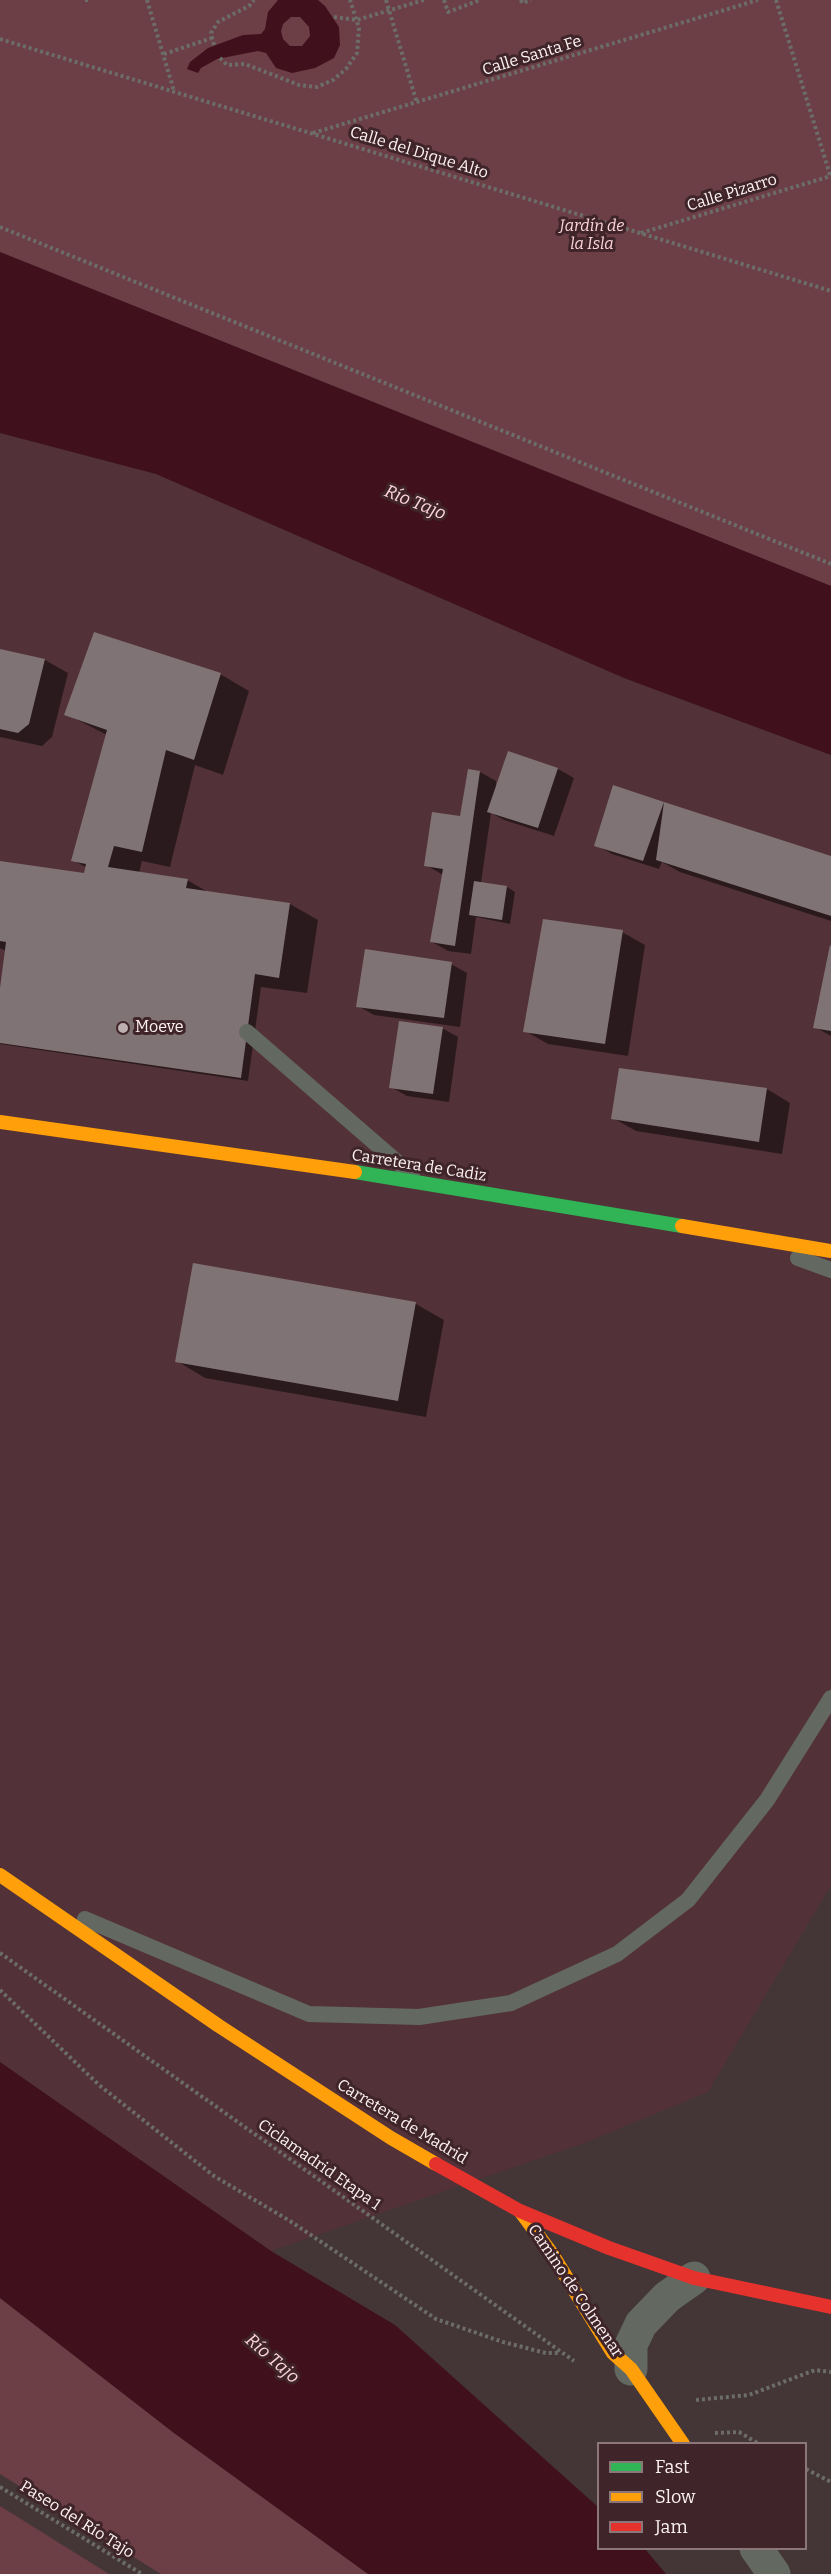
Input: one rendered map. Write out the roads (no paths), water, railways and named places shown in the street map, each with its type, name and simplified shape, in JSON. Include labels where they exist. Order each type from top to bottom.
[{"type":"main road","name":"Carretera de Cadiz","points":[[0,1122],[419,1181],[831,1251]]},
{"type":"main road","name":"Carretera de Madrid","points":[[0,1875],[219,2026],[391,2138],[520,2211],[609,2248],[694,2278],[831,2307]]},
{"type":"main road","name":"Camino de Colmenar","points":[[520,2211],[552,2254],[613,2353],[631,2369],[682,2442]]},
{"type":"street","name":"Camino de Colmenar","points":[[631,2369],[631,2346],[640,2324],[667,2297],[694,2278]]},
{"type":"street","points":[[757,2550],[774,2574]]},
{"type":"lane","points":[[247,1032],[419,1181]]},
{"type":"lane","points":[[739,1236],[831,1270]]},
{"type":"lane","points":[[29,1895],[309,2014],[419,2017],[511,2003],[617,1954],[688,1900],[767,1800],[831,1698]]},
{"type":"water","points":[[278,0],[318,0],[325,6],[339,27],[340,45],[334,58],[315,68],[292,73],[276,68],[266,53],[258,51],[217,59],[201,68],[198,73],[187,69],[190,62],[208,48],[243,35],[261,34],[265,29],[268,12]],"holes":[[[291,17],[300,17],[309,27],[310,36],[302,46],[290,46],[283,39],[281,31],[283,24]]]},
{"type":"water","name":"Río Tajo","points":[[0,252],[831,586],[831,755],[624,678],[156,474],[0,433]]},
{"type":"water","name":"Río Tajo","points":[[0,2062],[271,2251],[395,2325],[597,2506],[597,2550],[646,2550],[666,2574],[368,2574],[174,2433],[0,2298]]},
{"type":"place","name":"Moeve","points":[[123,1028]]},
{"type":"park label","name":"Jardín de la Isla","points":[[592,236]]}]
